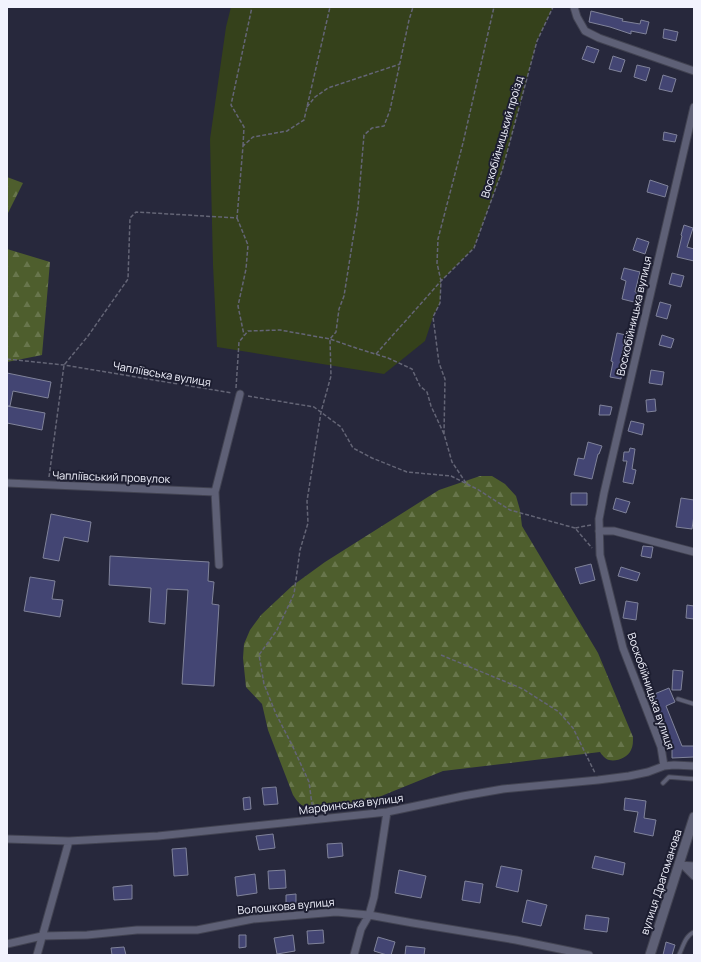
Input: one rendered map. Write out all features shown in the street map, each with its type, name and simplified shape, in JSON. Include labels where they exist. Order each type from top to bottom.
[{"type":"street","points":[[574,7],[577,17],[586,31],[599,38],[694,71]]},
{"type":"street","name":"Воскобійницька вулиця","points":[[664,766],[661,747],[623,648],[600,555],[599,519],[694,107]]},
{"type":"street","points":[[219,565],[214,492],[238,394]]},
{"type":"street","name":"Чапліївський провулок","points":[[7,483],[214,492]]},
{"type":"street","points":[[599,527],[694,552]]},
{"type":"street","name":"Марфинська вулиця","points":[[7,839],[27,841],[68,841],[158,836],[314,820],[387,812],[503,789],[629,776],[648,772],[664,766],[694,766]]},
{"type":"street","points":[[354,955],[361,929],[369,915],[374,897],[387,812]]},
{"type":"street","name":"вулиця Драгоманова","points":[[650,955],[681,865],[694,817]]},
{"type":"street","points":[[37,955],[68,841]]},
{"type":"street","points":[[681,865],[694,866]]},
{"type":"street","points":[[681,865],[694,876]]},
{"type":"street","name":"Волошкова вулиця","points":[[7,944],[42,936],[87,935],[137,930],[197,930],[253,919],[336,912],[369,915],[516,940],[589,955]]},
{"type":"lane","points":[[678,699],[694,704]]},
{"type":"lane","points":[[663,783],[669,777],[694,779]]},
{"type":"lane","points":[[679,955],[687,938],[694,932]]},
{"type":"path","points":[[244,336],[238,306],[246,269],[248,245],[237,218],[244,127],[230,105],[252,7]]},
{"type":"path","points":[[243,146],[253,137],[287,131],[304,120],[330,7]]},
{"type":"path","points":[[314,820],[309,782],[276,714],[264,684],[259,655],[278,630],[294,594],[300,550],[308,523],[307,501],[321,412],[331,376],[330,339],[336,332],[339,309],[344,296],[358,207],[364,135],[372,128],[384,126],[390,110],[413,7]]},
{"type":"path","points":[[444,434],[445,379],[439,363],[433,317],[440,303],[441,281],[437,263],[438,239],[463,143],[494,7]]},
{"type":"path","name":"Воскобійницький проїзд","points":[[376,354],[441,281],[474,248],[502,171],[537,41],[553,7]]},
{"type":"path","points":[[307,108],[328,88],[400,64]]},
{"type":"path","points":[[47,485],[64,365],[88,336],[128,279],[130,218],[136,212],[237,218]]},
{"type":"path","points":[[238,394],[239,342],[248,332],[280,330],[330,339],[388,358],[412,369],[420,386],[427,392],[431,406],[444,434],[452,462],[467,484]]},
{"type":"path","name":"Чапліївська вулиця","points":[[7,359],[64,365],[238,394],[314,407],[321,412]]},
{"type":"path","points":[[321,412],[341,427],[353,448],[372,458],[407,472],[450,476],[477,489],[510,510],[575,528],[599,527]]},
{"type":"path","points":[[575,528],[600,555]]},
{"type":"path","points":[[441,655],[523,689],[559,712],[573,728],[598,780]]},
{"type":"green space","points":[[231,7],[553,7],[537,41],[502,171],[474,248],[441,281],[440,303],[433,317],[425,341],[384,374],[217,347],[213,265],[210,139],[226,27]]},
{"type":"green space","points":[[7,177],[23,183],[7,215]]},
{"type":"green space","points":[[7,249],[50,262],[42,355],[7,362]]},
{"type":"green space","points":[[480,476],[492,476],[505,484],[516,496],[522,526],[598,653],[633,737],[633,745],[630,753],[619,760],[608,759],[600,752],[443,771],[369,801],[316,807],[303,806],[293,795],[268,730],[262,704],[246,687],[243,658],[244,644],[250,630],[261,615],[292,586],[325,562],[439,490]]},
{"type":"building","points":[[591,11],[623,19],[622,21],[640,24],[641,20],[649,22],[646,34],[631,31],[631,34],[589,22]]},
{"type":"building","points":[[664,29],[678,32],[676,41],[663,38]]},
{"type":"building","points":[[587,46],[599,50],[594,63],[582,59]]},
{"type":"building","points":[[613,56],[625,60],[621,72],[609,69]]},
{"type":"building","points":[[637,65],[650,68],[646,81],[634,77]]},
{"type":"building","points":[[663,75],[676,79],[672,92],[659,89]]},
{"type":"building","points":[[664,132],[677,135],[675,142],[663,140]]},
{"type":"building","points":[[650,180],[668,186],[665,197],[647,192]]},
{"type":"building","points":[[684,225],[693,228],[687,247],[694,249],[694,261],[677,257]]},
{"type":"building","points":[[637,238],[649,242],[645,254],[633,250]]},
{"type":"building","points":[[624,268],[640,272],[634,302],[622,299],[626,281],[621,279]]},
{"type":"building","points":[[672,273],[684,276],[681,287],[669,284]]},
{"type":"building","points":[[660,302],[671,305],[667,319],[656,316]]},
{"type":"building","points":[[617,333],[626,335],[622,353],[625,354],[621,379],[610,377],[613,362],[611,361]]},
{"type":"building","points":[[662,335],[674,339],[671,348],[659,345]]},
{"type":"building","points":[[651,370],[664,372],[662,385],[649,383]]},
{"type":"building","points":[[7,373],[51,382],[48,398],[13,391],[10,406],[7,406]]},
{"type":"building","points":[[655,399],[656,411],[647,412],[646,400]]},
{"type":"building","points":[[600,405],[612,407],[610,415],[599,415]]},
{"type":"building","points":[[7,406],[45,413],[42,430],[7,423]]},
{"type":"building","points":[[631,421],[644,424],[642,435],[628,431]]},
{"type":"building","points":[[588,442],[602,446],[598,454],[592,479],[574,475],[578,458],[584,459]]},
{"type":"building","points":[[630,448],[635,449],[632,469],[636,470],[633,484],[623,482],[627,461],[623,461],[624,452],[629,452]]},
{"type":"building","points":[[571,493],[587,493],[587,505],[571,505]]},
{"type":"building","points":[[616,498],[630,502],[626,513],[613,509]]},
{"type":"building","points":[[681,498],[694,500],[692,529],[676,527]]},
{"type":"building","points":[[51,514],[91,522],[88,542],[64,537],[59,561],[43,558]]},
{"type":"building","points":[[643,546],[653,547],[651,558],[641,556]]},
{"type":"building","points":[[110,556],[209,562],[208,581],[214,582],[212,604],[219,605],[214,686],[182,684],[188,590],[167,589],[165,624],[149,622],[151,588],[109,585]]},
{"type":"building","points":[[591,564],[595,580],[580,584],[575,568]]},
{"type":"building","points":[[621,567],[640,573],[637,581],[618,576]]},
{"type":"building","points":[[30,577],[55,581],[52,599],[63,600],[60,617],[24,611]]},
{"type":"building","points":[[626,601],[638,603],[636,620],[623,618]]},
{"type":"building","points":[[687,605],[694,606],[694,619],[686,618]]},
{"type":"building","points":[[673,670],[683,671],[681,690],[672,690]]},
{"type":"building","points":[[669,688],[675,702],[666,706],[682,746],[694,746],[694,757],[672,758],[672,748],[652,695]]},
{"type":"building","points":[[276,787],[278,804],[264,805],[262,788]]},
{"type":"building","points":[[250,797],[251,809],[244,810],[243,798]]},
{"type":"building","points":[[625,798],[646,801],[644,818],[656,820],[653,836],[634,832],[638,812],[624,810]]},
{"type":"building","points":[[273,834],[275,848],[259,850],[256,836]]},
{"type":"building","points":[[342,843],[343,856],[328,858],[327,844]]},
{"type":"building","points":[[186,848],[188,875],[174,876],[172,849]]},
{"type":"building","points":[[595,856],[625,863],[623,875],[592,868]]},
{"type":"building","points":[[501,866],[522,870],[518,892],[496,887]]},
{"type":"building","points":[[285,870],[286,888],[269,889],[268,871]]},
{"type":"building","points":[[399,870],[426,876],[421,898],[395,893]]},
{"type":"building","points":[[255,874],[257,893],[237,896],[235,877]]},
{"type":"building","points":[[465,881],[483,884],[480,903],[462,900]]},
{"type":"building","points":[[132,885],[132,899],[114,900],[113,887]]},
{"type":"building","points":[[296,894],[296,904],[286,904],[286,895]]},
{"type":"building","points":[[527,900],[547,905],[541,926],[522,922]]},
{"type":"building","points":[[586,915],[609,918],[607,932],[584,929]]},
{"type":"building","points":[[323,930],[324,943],[308,944],[307,931]]},
{"type":"building","points":[[239,935],[246,935],[246,947],[239,948]]},
{"type":"building","points":[[293,935],[295,951],[277,954],[274,938]]},
{"type":"building","points":[[378,937],[395,942],[391,955],[374,951]]},
{"type":"building","points":[[666,942],[675,945],[672,955],[663,955]]},
{"type":"building","points":[[406,946],[425,948],[424,955],[405,955]]},
{"type":"building","points":[[124,947],[126,955],[112,955],[111,948]]}]
